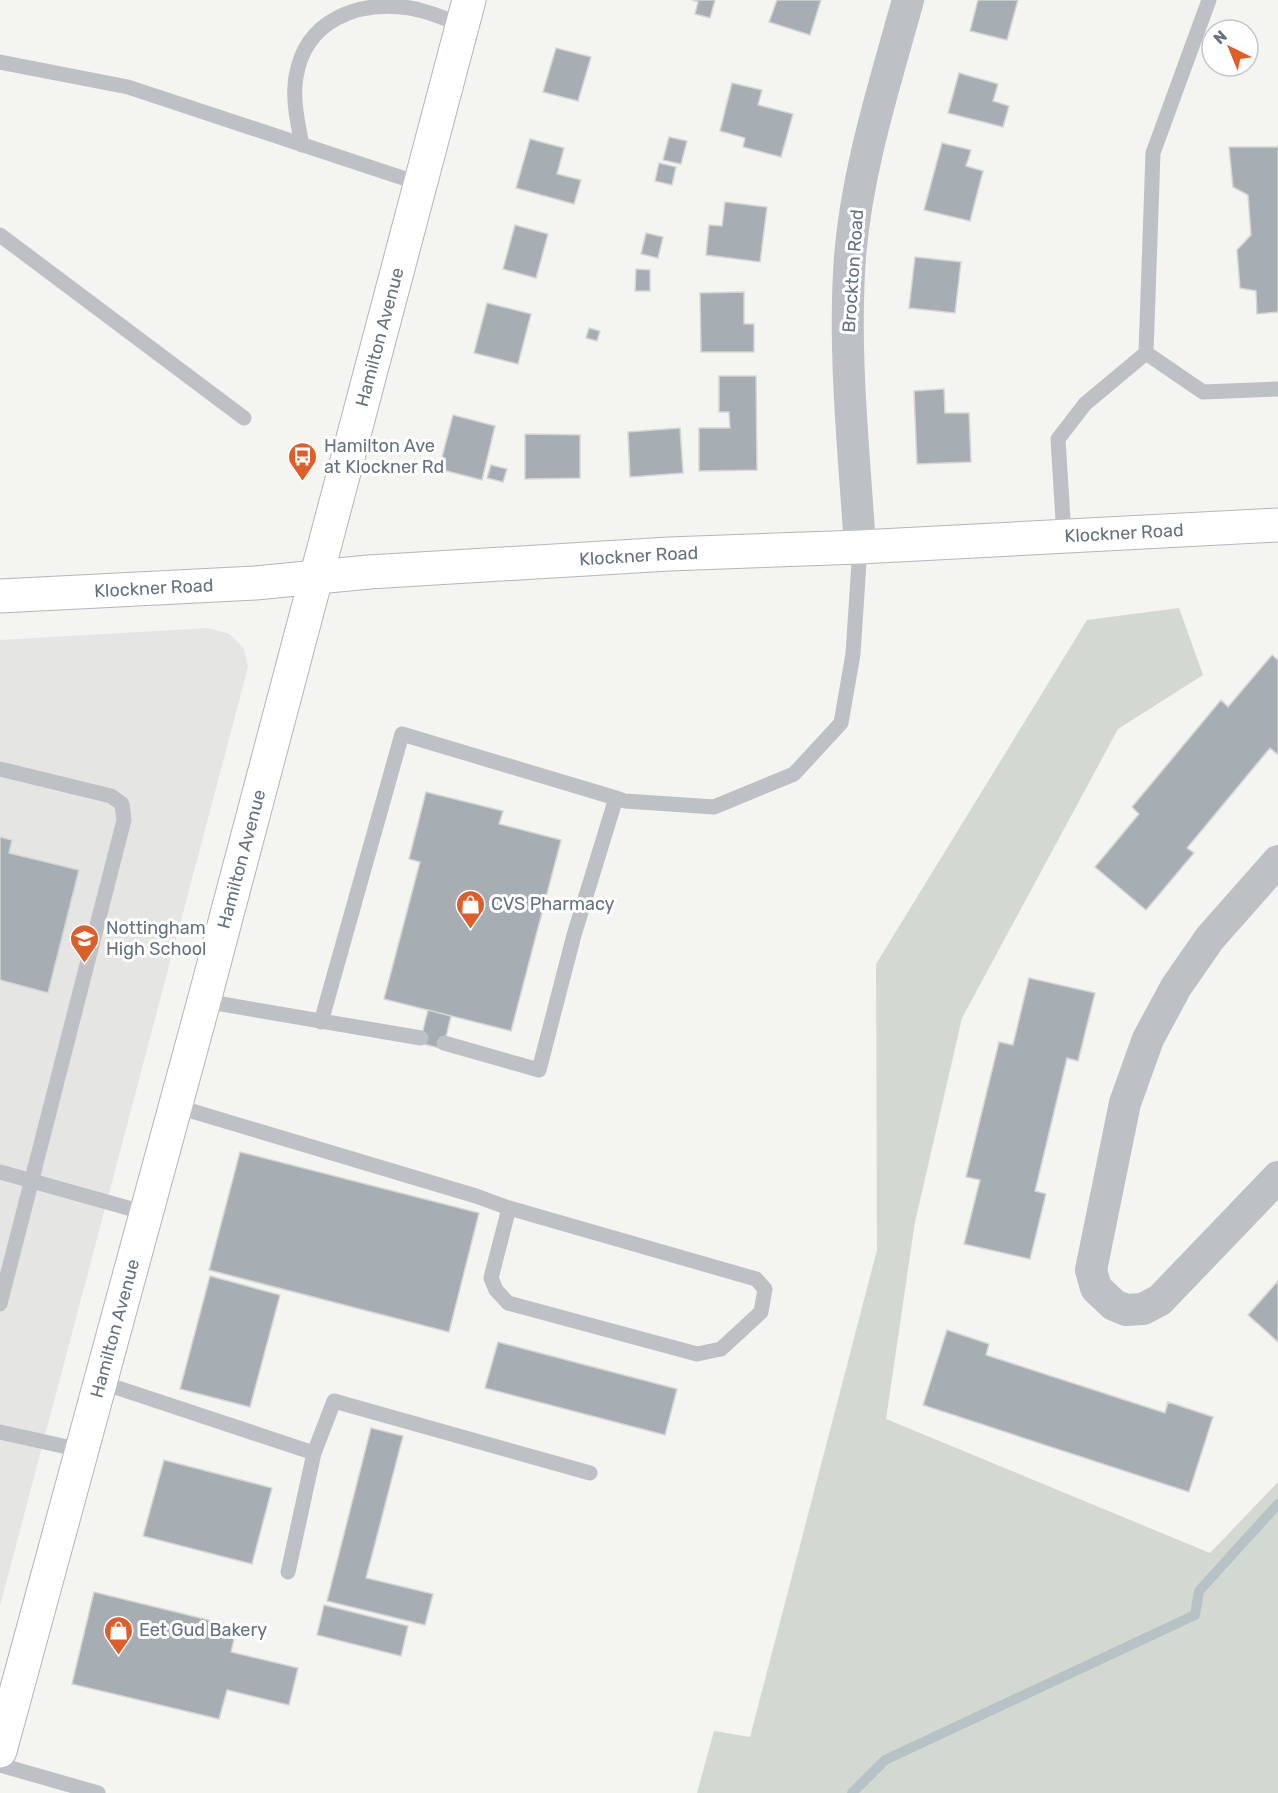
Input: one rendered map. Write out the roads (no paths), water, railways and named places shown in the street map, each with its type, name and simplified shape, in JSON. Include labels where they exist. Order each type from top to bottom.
[{"type":"main road","name":"Hamilton Avenue","points":[[0,1751],[204,1001],[466,13]]},
{"type":"main road","name":"Klockner Road","points":[[0,596],[255,583],[369,572],[669,554],[860,547],[1278,525]]},
{"type":"street","name":"Brockton Road","points":[[860,547],[847,330],[850,256],[859,194],[872,133],[908,0]]},
{"type":"street","points":[[1278,861],[1210,938],[1176,987],[1148,1039],[1125,1103],[1091,1270],[1096,1288],[1114,1305],[1126,1310],[1143,1309],[1160,1300],[1278,1177]]},
{"type":"lane","points":[[1064,536],[1058,439],[1085,404],[1146,353],[1153,153],[1209,0]]},
{"type":"lane","points":[[302,145],[295,79],[300,59],[311,36],[344,12],[377,5],[466,13]]},
{"type":"lane","points":[[0,62],[128,87],[421,183]]},
{"type":"lane","points":[[0,235],[244,418]]},
{"type":"lane","points":[[1146,353],[1203,392],[1278,389]]},
{"type":"lane","points":[[321,1022],[402,734],[626,801],[714,807],[794,774],[841,723],[853,654],[860,547]]},
{"type":"lane","points":[[0,770],[111,796],[122,804],[124,819],[0,1304]]},
{"type":"lane","points":[[444,1044],[539,1070],[574,935],[616,798]]},
{"type":"lane","points":[[204,1001],[421,1038]]},
{"type":"lane","points":[[175,1106],[476,1196],[509,1208],[756,1279],[765,1289],[761,1312],[721,1349],[697,1354],[508,1303],[496,1290],[491,1278],[509,1208]]},
{"type":"lane","points":[[0,1172],[146,1214]]},
{"type":"lane","points":[[100,1382],[314,1454]]},
{"type":"lane","points":[[288,1572],[314,1454],[334,1401],[590,1473]]},
{"type":"lane","points":[[0,1432],[81,1450]]},
{"type":"lane","points":[[0,1765],[98,1793]]},
{"type":"waterway","points":[[852,1793],[885,1760],[1195,1615],[1199,1591],[1278,1504]]},
{"type":"place","name":"Hamilton Ave at Klockner Rd","points":[[303,482]]},
{"type":"place","name":"CVS Pharmacy","points":[[470,930]]},
{"type":"place","name":"Nottingham High School","points":[[85,964]]},
{"type":"place","name":"Eet Gud Bakery","points":[[118,1656]]}]
